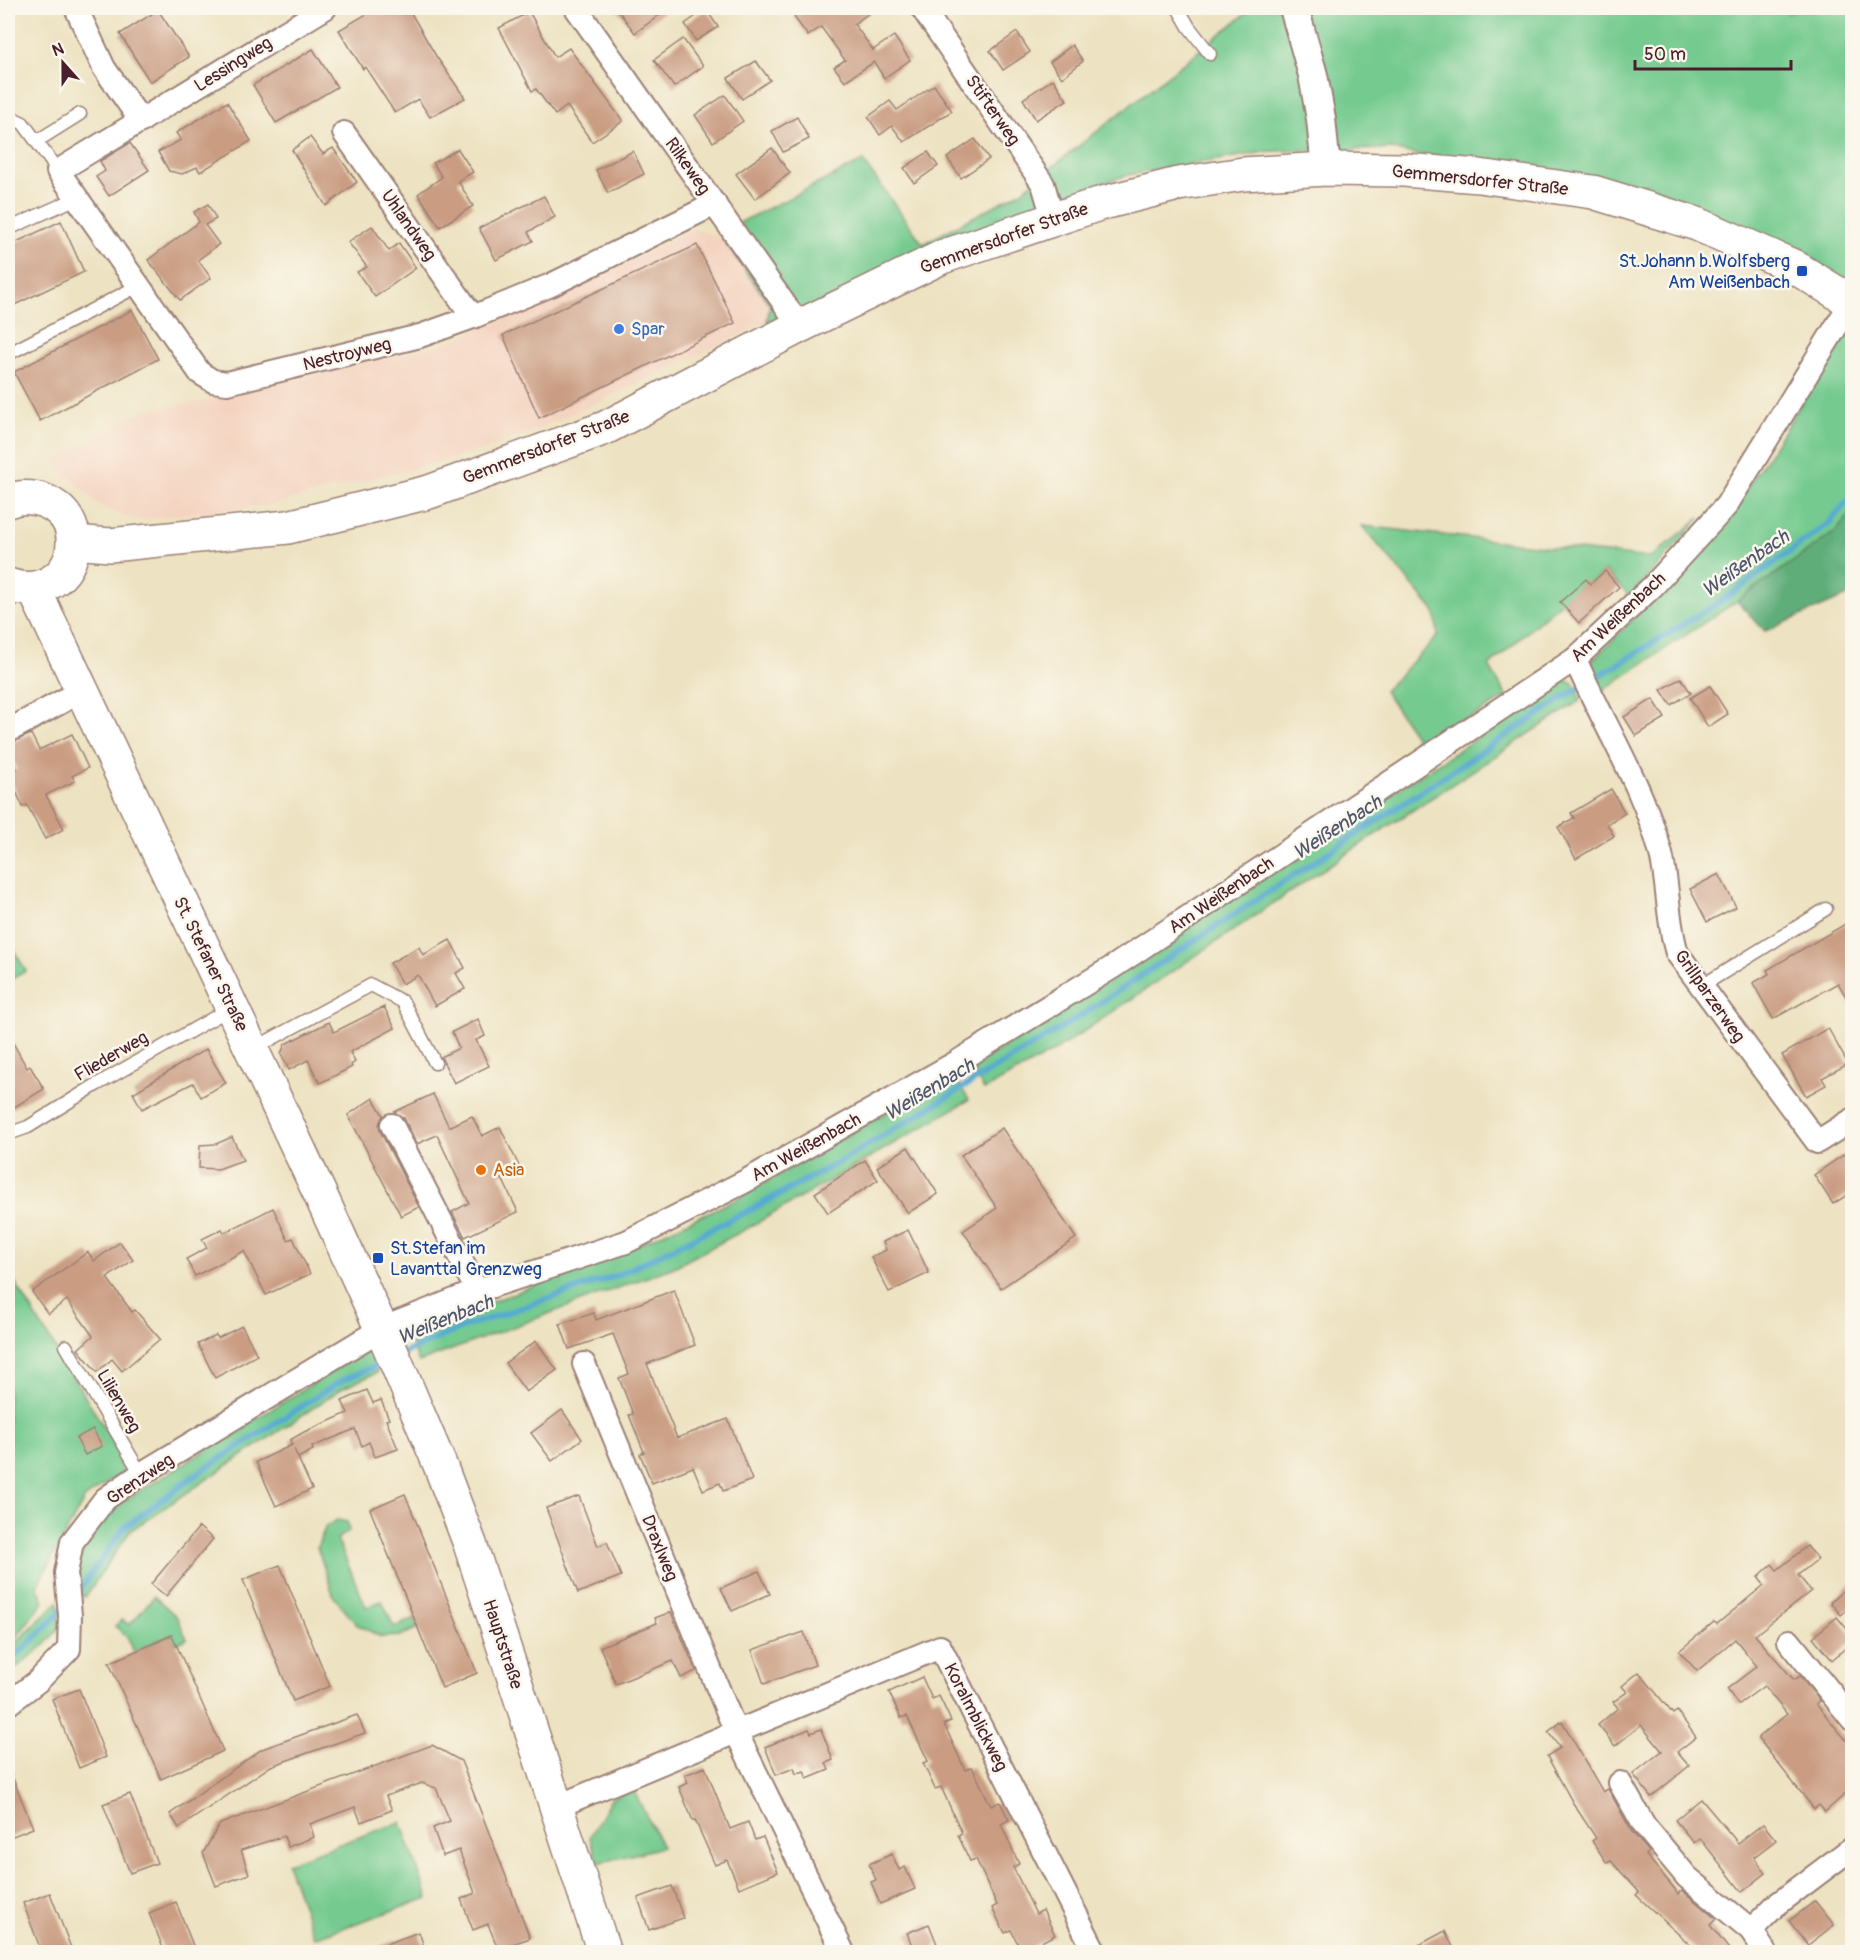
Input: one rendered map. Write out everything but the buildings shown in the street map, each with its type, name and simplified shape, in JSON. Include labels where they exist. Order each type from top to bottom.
[{"type":"main road","name":"Gemmersdorfer Straße","points":[[74,542],[110,545],[288,527],[429,492],[605,428],[800,326],[942,257],[1099,204],[1178,184],[1243,174],[1326,169],[1404,170],[1479,176],[1593,192],[1697,225],[1734,240],[1793,266],[1852,301]]},
{"type":"main road","points":[[8,501],[32,497],[44,500],[58,508],[70,525],[74,542],[70,560],[59,577],[50,584],[21,587]]},
{"type":"main road","name":"St. Stefaner Straße","points":[[21,587],[81,690],[232,1007],[389,1346]]},
{"type":"main road","name":"Hauptstraße","points":[[389,1346],[440,1465],[470,1544],[556,1807],[596,1950]]},
{"type":"street","points":[[76,8],[104,68],[141,121]]},
{"type":"street","name":"Lessingweg","points":[[58,171],[325,8]]},
{"type":"street","name":"Rilkeweg","points":[[576,8],[800,326]]},
{"type":"street","name":"Stifterweg","points":[[922,8],[1043,184],[1053,218]]},
{"type":"street","points":[[1294,8],[1313,75],[1321,119],[1326,169]]},
{"type":"street","name":"Uhlandweg","points":[[344,133],[473,317]]},
{"type":"street","name":"Nestroyweg","points":[[58,171],[200,373],[213,381],[227,382],[420,336],[473,317],[551,285],[715,204]]},
{"type":"street","name":"Am Weißenbach","points":[[389,1346],[477,1291],[626,1242],[744,1182],[957,1062],[1113,967],[1577,663],[1653,586],[1726,506],[1852,301]]},
{"type":"street","name":"Grillparzerweg","points":[[1577,663],[1646,808],[1661,855],[1671,934],[1677,954],[1817,1142],[1852,1120]]},
{"type":"street","points":[[8,731],[81,690]]},
{"type":"street","points":[[392,1125],[477,1291]]},
{"type":"street","name":"Grenzweg","points":[[8,1704],[38,1681],[69,1649],[70,1615],[66,1574],[72,1542],[105,1499],[141,1474],[389,1346]]},
{"type":"street","name":"Draxlweg","points":[[585,1364],[736,1732]]},
{"type":"street","points":[[1789,1641],[1852,1719]]},
{"type":"street","name":"Koralmblickweg","points":[[556,1807],[940,1647],[1095,1953]]},
{"type":"street","points":[[736,1732],[843,1953]]},
{"type":"street","points":[[1620,1783],[1644,1825],[1687,1877],[1751,1930],[1765,1953]]},
{"type":"street","points":[[1751,1930],[1775,1906],[1852,1848]]},
{"type":"lane","points":[[1178,8],[1189,27],[1210,54]]},
{"type":"lane","points":[[37,141],[80,114]]},
{"type":"lane","points":[[8,116],[22,123],[58,171]]},
{"type":"lane","points":[[8,229],[77,198]]},
{"type":"lane","points":[[8,354],[138,286]]},
{"type":"lane","points":[[1700,987],[1826,909]]},
{"type":"lane","points":[[252,1050],[371,985],[403,1002],[435,1064]]},
{"type":"lane","name":"Fliederweg","points":[[8,1134],[28,1127],[232,1007]]},
{"type":"lane","name":"Lilienweg","points":[[66,1346],[141,1474]]},
{"type":"shaded area","points":[[693,229],[722,238],[770,305],[767,322],[560,420],[484,450],[274,504],[135,520],[102,507],[53,462],[143,411],[200,402],[440,345],[606,274]]},
{"type":"green space","points":[[1253,8],[1781,8],[1789,14],[1795,8],[1852,8],[1852,291],[1701,218],[1392,149],[1270,151],[1128,175],[1060,196],[974,233],[860,288],[767,322],[770,305],[722,238],[741,222],[863,161],[923,244],[1022,191]]},
{"type":"green space","points":[[1846,332],[1852,335],[1852,513],[1835,532],[1758,587],[1602,691],[1590,663],[1713,538]]},
{"type":"green space","points":[[1852,513],[1852,594],[1765,631],[1737,601],[1835,532]]},
{"type":"green space","points":[[1700,518],[1630,597],[1605,571],[1590,584],[1586,580],[1489,666],[1507,697],[1410,752],[1416,737],[1384,691],[1438,636],[1435,612],[1362,526],[1650,558]]},
{"type":"green space","points":[[1566,680],[1573,683],[1581,700],[1367,840],[1056,1050],[984,1090],[971,1068]]},
{"type":"green space","points":[[8,940],[26,971],[8,981]]},
{"type":"green space","points":[[955,1078],[969,1100],[748,1228],[674,1267],[419,1362],[406,1332],[438,1316],[499,1299],[635,1246],[737,1199],[935,1084]]},
{"type":"green space","points":[[8,1271],[129,1468],[85,1498],[37,1586],[44,1601],[8,1648]]},
{"type":"green space","points":[[368,1349],[378,1372],[343,1388],[130,1531],[85,1597],[78,1593],[77,1566],[89,1533],[108,1511]]},
{"type":"green space","points":[[337,1520],[347,1522],[349,1531],[337,1539],[366,1607],[382,1601],[394,1627],[414,1619],[418,1628],[400,1636],[381,1637],[356,1624],[334,1597],[317,1547],[326,1526]]},
{"type":"green space","points":[[154,1596],[177,1617],[187,1639],[176,1644],[171,1635],[134,1652],[128,1638],[115,1626],[122,1620],[130,1625]]},
{"type":"green space","points":[[58,1602],[60,1627],[46,1644],[8,1674],[8,1650]]},
{"type":"green space","points":[[633,1789],[662,1847],[598,1863],[590,1837],[611,1799]]},
{"type":"green space","points":[[401,1822],[428,1898],[314,1938],[287,1863]]},
{"type":"waterway","name":"Weißenbach","points":[[403,1353],[464,1327],[618,1275],[752,1209],[841,1161],[1068,1024],[1566,696],[1723,600],[1828,524],[1852,496]]},
{"type":"waterway","name":"Weißenbach","points":[[75,1596],[125,1527],[201,1471],[341,1381],[386,1361]]},
{"type":"waterway","name":"Weißenbach","points":[[8,1661],[25,1648],[64,1608]]},
{"type":"place","name":"St.Johann b.Wolfsberg Am Weißenbach","points":[[1802,271]]},
{"type":"place","name":"Spar","points":[[619,329]]},
{"type":"place","name":"Asia","points":[[481,1170]]},
{"type":"place","name":"St.Stefan im Lavanttal Grenzweg","points":[[378,1258]]}]
